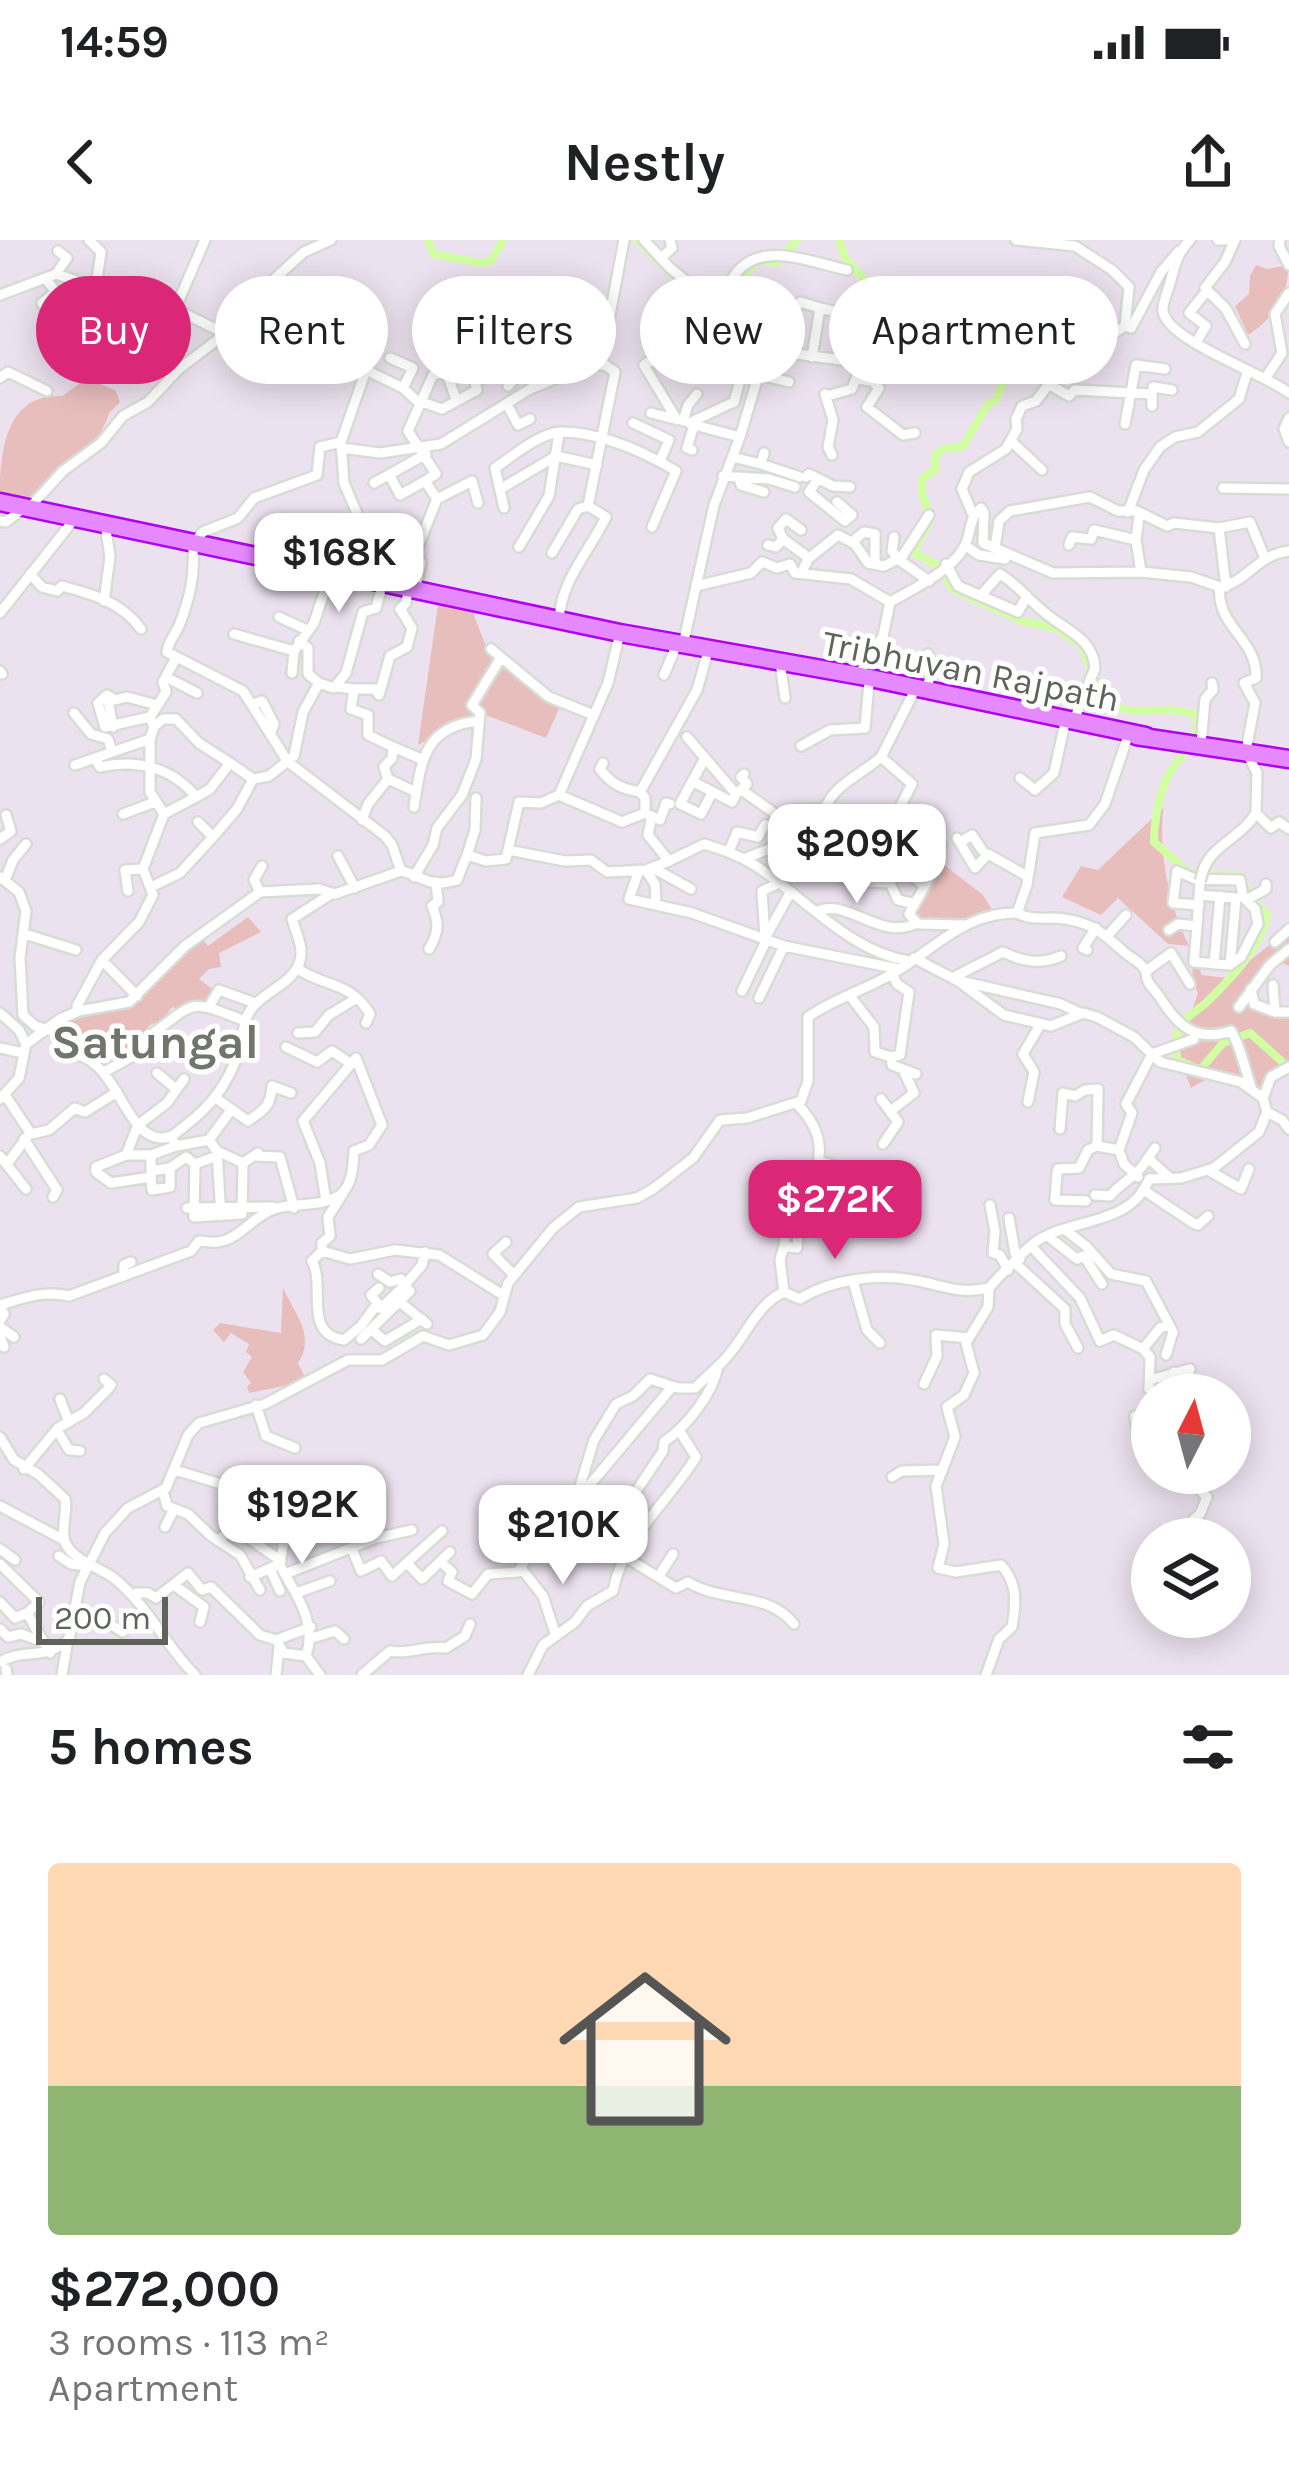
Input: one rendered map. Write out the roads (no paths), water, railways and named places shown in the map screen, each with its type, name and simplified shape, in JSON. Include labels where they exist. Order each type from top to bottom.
[{"type":"highway","name":"Tribhuvan Rajpath","points":[[15,503],[413,588]]},
{"type":"highway","name":"Tribhuvan Rajpath","points":[[340,571],[620,633],[1136,736],[1289,759]]},
{"type":"street","points":[[89,240],[101,251],[98,276]]},
{"type":"street","points":[[189,276],[205,240]]},
{"type":"street","points":[[278,276],[304,252],[331,240]]},
{"type":"street","points":[[616,285],[624,240]]},
{"type":"street","points":[[644,240],[710,301],[723,296],[750,259],[766,252],[847,270]]},
{"type":"street","points":[[661,258],[672,248],[670,240]]},
{"type":"street","points":[[1016,240],[1075,246],[1112,270],[1129,287],[1125,326]]},
{"type":"street","points":[[801,746],[830,730],[866,728],[864,680],[883,636],[890,602],[928,581],[966,546],[973,515],[962,489],[969,472],[998,456],[1012,441],[1022,406],[1032,404],[1050,385],[1077,347],[1092,348],[1132,326],[1161,272],[1190,240]]},
{"type":"street","points":[[1226,240],[1225,262],[1204,287],[1216,297],[1245,344]]},
{"type":"street","points":[[1280,240],[1289,265]]},
{"type":"street","points":[[51,276],[67,258],[58,251]]},
{"type":"street","points":[[1179,251],[1163,311],[1179,334],[1247,373],[1267,376],[1289,393]]},
{"type":"street","points":[[0,296],[36,282]]},
{"type":"street","points":[[1197,341],[1206,326],[1189,313],[1206,292]]},
{"type":"street","points":[[1267,376],[1283,344],[1275,314],[1289,293]]},
{"type":"street","points":[[805,304],[829,310]]},
{"type":"street","points":[[812,357],[820,308]]},
{"type":"street","points":[[0,521],[8,520],[15,503],[101,443],[122,416],[148,402],[178,369],[215,342]]},
{"type":"street","points":[[805,356],[829,359]]},
{"type":"street","points":[[390,358],[412,368]]},
{"type":"street","points":[[1125,424],[1136,365],[1166,369]]},
{"type":"street","points":[[29,381],[36,366]]},
{"type":"street","points":[[404,388],[412,370]]},
{"type":"street","points":[[0,377],[8,372],[47,391]]},
{"type":"street","points":[[1145,573],[1133,514],[1144,470],[1160,447],[1175,436],[1198,432],[1239,399],[1247,373]]},
{"type":"street","points":[[388,380],[442,409],[477,389],[476,384]]},
{"type":"street","points":[[354,689],[351,709],[374,715],[390,656],[406,647],[410,636],[412,624],[400,614],[421,562],[415,554],[364,530],[344,483],[341,445],[361,384]]},
{"type":"street","points":[[390,476],[400,494],[436,474],[408,431],[434,384]]},
{"type":"street","points":[[447,384],[456,399]]},
{"type":"street","points":[[401,872],[392,845],[287,762],[258,700],[166,652],[188,605],[188,589],[196,575],[194,548],[203,543],[203,532],[238,518],[254,498],[317,475],[320,447],[341,445],[380,453],[423,450],[543,384]]},
{"type":"street","points":[[588,506],[613,384]]},
{"type":"street","points":[[658,384],[686,422]]},
{"type":"street","points":[[686,422],[734,401],[740,384]]},
{"type":"street","points":[[664,675],[680,644],[723,476],[755,384]]},
{"type":"street","points":[[832,455],[828,447],[833,420],[826,395],[852,389],[854,384]]},
{"type":"street","points":[[875,384],[879,388],[867,407],[903,435],[915,434]]},
{"type":"street","points":[[1050,385],[1069,396],[1075,390],[1172,390]]},
{"type":"street","points":[[690,393],[686,422],[687,448],[692,450]]},
{"type":"street","points":[[507,404],[518,425],[530,419]]},
{"type":"street","points":[[651,413],[740,437]]},
{"type":"street","points":[[1289,418],[1284,429],[1289,442]]},
{"type":"street","points":[[633,423],[669,440],[660,461]]},
{"type":"street","points":[[519,547],[549,496],[560,433]]},
{"type":"street","points":[[504,508],[495,468],[539,440],[560,433],[640,448],[676,471],[652,527]]},
{"type":"street","points":[[1012,441],[1042,470]]},
{"type":"street","points":[[374,483],[423,450]]},
{"type":"street","points":[[502,488],[556,456],[597,465]]},
{"type":"street","points":[[733,457],[762,458],[799,477]]},
{"type":"street","points":[[723,476],[769,479],[809,474],[833,486],[850,487]]},
{"type":"street","points":[[740,478],[741,485],[764,492]]},
{"type":"street","points":[[818,479],[809,492],[843,521]]},
{"type":"street","points":[[425,481],[437,499]]},
{"type":"street","points":[[415,554],[437,499],[472,481],[478,502]]},
{"type":"street","points":[[1223,488],[1289,489]]},
{"type":"street","points":[[997,551],[993,542],[998,521],[1010,511],[1090,497],[1167,526],[1219,528],[1250,521],[1264,556]]},
{"type":"street","points":[[837,502],[852,514],[828,527],[852,542],[868,563],[888,566],[920,534],[928,514]]},
{"type":"street","points":[[1069,545],[1072,537],[1091,539],[1097,503]]},
{"type":"street","points":[[552,553],[578,509],[588,506],[606,517],[592,548],[566,582],[559,620]]},
{"type":"street","points":[[973,515],[983,510],[982,543],[1069,575],[1145,573],[1191,577],[1223,587],[1244,577],[1264,556],[1289,551]]},
{"type":"street","points":[[0,613],[76,517]]},
{"type":"street","points":[[801,530],[786,519],[778,528],[783,539],[809,558]]},
{"type":"street","points":[[104,601],[110,556],[105,523]]},
{"type":"street","points":[[1194,962],[1200,880],[1208,858],[1250,824],[1256,813],[1257,773],[1246,752],[1255,703],[1244,683],[1256,678],[1257,663],[1249,644],[1222,613],[1219,528]]},
{"type":"street","points":[[1094,530],[1136,540]]},
{"type":"street","points":[[852,542],[864,532],[875,534],[874,564]]},
{"type":"street","points":[[802,572],[809,558],[838,535]]},
{"type":"street","points":[[895,537],[892,550],[928,581]]},
{"type":"street","points":[[768,545],[776,547],[783,539]]},
{"type":"street","points":[[966,546],[979,555],[1016,559]]},
{"type":"street","points":[[1145,573],[1150,560]]},
{"type":"street","points":[[696,586],[751,573],[762,562],[777,568],[790,564],[795,573],[851,579],[890,602]]},
{"type":"street","points":[[943,568],[958,586],[1016,613],[1027,596]]},
{"type":"street","points":[[292,673],[297,646],[340,571]]},
{"type":"street","points":[[981,595],[997,573],[1082,638],[1094,658],[1095,668],[1070,722],[1054,773],[1036,790],[1020,778]]},
{"type":"street","points":[[30,574],[42,587],[57,591],[62,586],[96,595],[121,608],[140,629]]},
{"type":"street","points":[[337,686],[351,659],[363,612],[376,608],[383,582]]},
{"type":"street","points":[[279,617],[307,630]]},
{"type":"street","points":[[467,855],[506,860],[519,802],[541,803],[559,795],[607,686],[620,633]]},
{"type":"street","points":[[234,634],[308,648],[309,676],[319,683],[374,689],[379,695]]},
{"type":"street","points":[[640,792],[697,690],[709,648]]},
{"type":"street","points":[[491,649],[549,697],[591,714]]},
{"type":"street","points":[[729,850],[737,832],[758,837],[765,825],[779,826],[793,810],[825,809],[837,787],[851,782],[881,757],[932,674],[928,654]]},
{"type":"street","points":[[164,814],[150,792],[150,739],[157,705],[176,658]]},
{"type":"street","points":[[414,877],[433,845],[437,828],[462,795],[476,759],[480,713],[472,705],[500,659]]},
{"type":"street","points":[[782,663],[785,698]]},
{"type":"street","points":[[166,677],[197,693]]},
{"type":"street","points":[[157,705],[107,695],[113,727],[172,717],[216,757],[254,779],[269,776],[299,746],[303,712],[319,683]]},
{"type":"street","points":[[1201,744],[1205,699],[1213,690],[1212,683]]},
{"type":"street","points":[[74,713],[92,734],[108,739],[112,752]]},
{"type":"street","points":[[368,715],[368,736],[422,759]]},
{"type":"street","points":[[414,807],[422,759],[433,739],[462,722],[479,721]]},
{"type":"street","points":[[842,746],[843,729]]},
{"type":"street","points":[[1017,913],[1027,876],[1031,830],[1088,825],[1106,804],[1136,736]]},
{"type":"street","points":[[687,737],[740,793],[784,820]]},
{"type":"street","points":[[75,765],[150,739]]},
{"type":"street","points":[[393,747],[392,758],[384,767],[388,779],[416,792]]},
{"type":"street","points":[[881,757],[913,784],[893,818],[941,846],[939,861],[912,903],[909,914],[917,923]]},
{"type":"street","points":[[95,758],[100,766],[152,766],[178,779],[196,797]]},
{"type":"street","points":[[705,758],[680,804],[701,814],[712,793]]},
{"type":"street","points":[[79,1011],[77,1006],[102,960],[145,914],[153,895],[142,869],[164,814],[210,789],[230,763]]},
{"type":"street","points":[[604,763],[600,769],[608,779],[645,798],[648,835],[669,861]]},
{"type":"street","points":[[692,781],[732,802],[747,784],[744,774]]},
{"type":"street","points":[[151,887],[181,873],[237,809],[254,779]]},
{"type":"street","points":[[362,820],[388,779]]},
{"type":"street","points":[[559,795],[622,822],[648,816],[660,820],[666,802],[670,804]]},
{"type":"street","points":[[195,1164],[186,1156],[170,1168],[111,1183],[96,1172],[107,1160],[151,1156],[174,1141],[217,1099],[255,1003],[298,969],[302,953],[292,919],[327,894],[401,872],[436,882],[457,880],[475,830],[476,798]]},
{"type":"street","points":[[123,814],[154,802]]},
{"type":"street","points":[[900,807],[935,825]]},
{"type":"street","points":[[1256,813],[1271,828],[1279,822],[1289,829]]},
{"type":"street","points":[[6,815],[11,867],[1,878],[23,898],[22,1015],[48,1030]]},
{"type":"street","points":[[900,821],[895,831],[904,838]]},
{"type":"street","points":[[198,822],[213,837]]},
{"type":"street","points":[[966,823],[982,850]]},
{"type":"street","points":[[972,836],[958,840],[975,868],[988,854],[1027,876]]},
{"type":"street","points":[[9,846],[26,844]]},
{"type":"street","points":[[508,850],[566,861],[591,860],[607,872],[646,869],[704,844],[729,850],[816,913],[889,957],[911,960],[955,980],[1004,1015],[1051,1026],[1082,1014]]},
{"type":"street","points":[[744,859],[776,845],[850,880],[890,884],[898,900],[912,903]]},
{"type":"street","points":[[338,856],[355,888]]},
{"type":"street","points":[[922,859],[933,868]]},
{"type":"street","points":[[894,861],[923,885]]},
{"type":"street","points":[[11,867],[20,872],[24,866]]},
{"type":"street","points":[[260,892],[254,880],[262,866]]},
{"type":"street","points":[[128,891],[125,870],[142,869]]},
{"type":"street","points":[[646,869],[674,876],[691,889]]},
{"type":"street","points":[[646,869],[655,884],[656,904]]},
{"type":"street","points":[[646,869],[629,899],[784,946],[895,972]]},
{"type":"street","points":[[1181,969],[1194,962],[1231,964],[1241,957],[1258,924],[1255,892],[1236,878],[1195,879],[1177,871],[1173,904],[1236,898],[1231,964]]},
{"type":"street","points":[[430,949],[437,930],[432,906],[439,902],[436,882]]},
{"type":"street","points":[[766,939],[762,894],[777,884]]},
{"type":"street","points":[[0,1048],[25,1049],[60,1019],[137,996],[185,946],[260,892],[319,889],[335,894]]},
{"type":"street","points":[[742,991],[790,893]]},
{"type":"street","points":[[1214,964],[1220,896]]},
{"type":"street","points":[[816,913],[826,907],[892,929],[917,923],[968,926]]},
{"type":"street","points":[[62,1675],[87,1564],[105,1533],[128,1508],[163,1491],[188,1435],[199,1424],[310,1383],[348,1360],[382,1360],[423,1336],[449,1346],[483,1335],[500,1312],[514,1275],[569,1214],[589,1204],[637,1198],[653,1189],[698,1153],[720,1120],[747,1118],[796,1103],[808,1081],[808,1017],[895,972],[932,943],[994,913],[1096,928],[1137,958],[1147,982],[1187,1034]]},
{"type":"street","points":[[1108,935],[1126,915]]},
{"type":"street","points":[[1169,930],[1178,925],[1197,926]]},
{"type":"street","points":[[1087,950],[1083,948],[1096,928]]},
{"type":"street","points":[[1275,942],[1289,929]]},
{"type":"street","points":[[24,937],[76,950]]},
{"type":"street","points":[[759,998],[784,946]]},
{"type":"street","points":[[1239,1007],[1289,949]]},
{"type":"street","points":[[955,980],[1003,952],[1043,963],[1061,956]]},
{"type":"street","points":[[1146,971],[1171,953],[1190,984]]},
{"type":"street","points":[[102,960],[137,996]]},
{"type":"street","points":[[298,969],[338,984],[357,998],[370,1014],[366,1023]]},
{"type":"street","points":[[850,997],[874,1027],[875,1052],[891,1058],[900,1055],[910,992],[897,984],[895,972]]},
{"type":"street","points":[[955,980],[983,983],[1097,1017],[1134,1037],[1160,1063],[1241,1082],[1263,1098],[1268,1112],[1289,1129]]},
{"type":"street","points":[[1273,985],[1275,1012]]},
{"type":"street","points":[[1252,989],[1254,1004],[1289,1012]]},
{"type":"street","points":[[210,1005],[219,990],[255,1003]]},
{"type":"street","points":[[298,1033],[316,1030],[329,1015],[357,998]]},
{"type":"street","points":[[106,1071],[149,1047],[145,1039],[190,1005],[210,1005],[245,1022]]},
{"type":"street","points":[[0,1013],[19,1030],[25,1049],[19,1078],[2,1097],[57,1190],[52,1197]]},
{"type":"street","points":[[1028,1102],[1034,1072],[1023,1054],[1040,1025]]},
{"type":"street","points":[[316,1030],[332,1051],[351,1064]]},
{"type":"street","points":[[1138,1177],[1124,1164],[1119,1150],[1132,1113],[1126,1104],[1128,1095],[1153,1054],[1187,1034],[1217,1036],[1231,1030],[1252,1090]]},
{"type":"street","points":[[286,1047],[317,1062],[332,1051]]},
{"type":"street","points":[[78,1055],[106,1071],[138,1125],[154,1137],[209,1140]]},
{"type":"street","points":[[326,1201],[320,1163],[303,1121],[356,1058],[382,1125],[369,1145],[354,1150],[352,1174],[330,1210],[330,1236],[312,1261],[317,1267],[315,1314],[327,1334],[344,1340],[361,1326],[364,1318],[404,1286],[422,1265],[425,1252]]},
{"type":"street","points":[[891,1058],[892,1065],[916,1074]]},
{"type":"street","points":[[1263,1098],[1271,1077],[1287,1068]]},
{"type":"street","points":[[892,1110],[914,1093],[904,1072]]},
{"type":"street","points":[[157,1073],[176,1089]]},
{"type":"street","points":[[126,1155],[138,1125],[167,1103],[184,1078]]},
{"type":"street","points":[[217,1099],[248,1121],[268,1106],[272,1086],[292,1093]]},
{"type":"street","points":[[1060,1129],[1064,1093],[1075,1096],[1098,1089],[1097,1146]]},
{"type":"street","points":[[26,1189],[3,1160],[28,1137],[50,1130],[75,1108],[85,1112],[117,1092]]},
{"type":"street","points":[[881,1100],[898,1124],[883,1144]]},
{"type":"street","points":[[784,1246],[796,1248],[802,1206],[822,1162],[816,1132],[796,1103]]},
{"type":"street","points":[[209,1140],[231,1110]]},
{"type":"street","points":[[441,1562],[452,1572],[448,1581],[472,1594],[488,1574],[518,1572],[527,1558],[567,1529],[585,1485],[593,1440],[616,1404],[633,1396],[650,1379],[672,1387],[699,1386],[732,1354],[772,1298],[784,1292],[800,1298],[818,1286],[854,1281],[908,1279],[952,1292],[989,1288],[1040,1239],[1125,1211],[1145,1191],[1149,1179],[1208,1170],[1258,1132],[1268,1112]]},
{"type":"street","points":[[209,1140],[217,1153],[220,1212]]},
{"type":"street","points":[[1119,1150],[1097,1146],[1088,1150],[1078,1168],[1057,1172],[1055,1199],[1110,1196],[1119,1184],[1138,1177],[1152,1153],[1170,1178]]},
{"type":"street","points":[[195,1164],[217,1153],[243,1163]]},
{"type":"street","points":[[243,1163],[256,1154],[280,1157],[293,1208]]},
{"type":"street","points":[[151,1156],[152,1190],[170,1187],[170,1168]]},
{"type":"street","points":[[822,1162],[842,1168],[838,1190],[856,1201],[853,1208]]},
{"type":"street","points":[[242,1209],[243,1163]]},
{"type":"street","points":[[195,1164],[191,1208],[220,1212],[293,1208],[343,1193]]},
{"type":"street","points":[[770,1166],[792,1174],[781,1260],[784,1292]]},
{"type":"street","points":[[1208,1170],[1241,1190],[1249,1169]]},
{"type":"street","points":[[1145,1191],[1198,1225],[1208,1216]]},
{"type":"street","points":[[990,1205],[993,1253],[1015,1264],[1065,1310],[1078,1348]]},
{"type":"street","points":[[14,1336],[1,1333],[4,1313],[0,1305],[23,1297],[69,1296],[191,1251],[199,1241],[222,1241],[279,1207]]},
{"type":"street","points":[[1009,1218],[1015,1264]]},
{"type":"street","points":[[770,1228],[786,1228]]},
{"type":"street","points":[[1064,1229],[1111,1274],[1146,1281],[1173,1332],[1166,1355]]},
{"type":"street","points":[[1049,1237],[1077,1258],[1084,1256],[1102,1284]]},
{"type":"street","points":[[506,1242],[493,1254],[514,1275]]},
{"type":"street","points":[[1031,1246],[1080,1298],[1100,1341],[1114,1335],[1143,1349],[1150,1357],[1150,1374]]},
{"type":"street","points":[[322,1251],[350,1259],[395,1250],[425,1252],[453,1261],[503,1295]]},
{"type":"street","points":[[124,1276],[124,1264],[131,1262]]},
{"type":"street","points":[[361,1339],[410,1291],[401,1279],[390,1282],[378,1274]]},
{"type":"street","points":[[854,1281],[863,1320],[873,1340],[880,1343]]},
{"type":"street","points":[[379,1288],[371,1295],[381,1308]]},
{"type":"street","points":[[986,1675],[1000,1639],[1012,1628],[1017,1598],[1001,1565],[956,1572],[938,1568],[944,1544],[936,1486],[955,1437],[947,1407],[964,1395],[974,1373],[965,1350],[988,1307],[989,1288]]},
{"type":"street","points":[[364,1318],[385,1341],[424,1322],[416,1308],[401,1303]]},
{"type":"street","points":[[1143,1349],[1168,1325]]},
{"type":"street","points":[[924,1384],[938,1357],[936,1335],[969,1338]]},
{"type":"street","points":[[601,1541],[664,1442],[680,1430],[715,1384],[718,1366]]},
{"type":"street","points":[[1170,1374],[1183,1370]]},
{"type":"street","points":[[1183,1370],[1183,1374]]},
{"type":"street","points":[[1183,1370],[1186,1374]]},
{"type":"street","points":[[24,1469],[57,1430],[108,1389],[111,1384],[104,1378]]},
{"type":"street","points":[[585,1485],[672,1387]]},
{"type":"street","points":[[60,1399],[69,1422]]},
{"type":"street","points":[[256,1405],[266,1436],[296,1448]]},
{"type":"street","points":[[57,1430],[69,1450],[80,1451]]},
{"type":"street","points":[[528,1675],[543,1645],[575,1622],[581,1610],[613,1591],[617,1572],[650,1513],[696,1456],[680,1430]]},
{"type":"street","points":[[1,1439],[14,1460],[65,1499],[64,1540]]},
{"type":"street","points":[[175,1470],[244,1491],[258,1510],[277,1523],[284,1540],[280,1591]]},
{"type":"street","points":[[892,1477],[902,1471],[943,1470]]},
{"type":"street","points":[[585,1485],[621,1514]]},
{"type":"street","points":[[163,1491],[164,1503],[188,1514],[240,1555],[260,1590]]},
{"type":"street","points":[[0,1506],[64,1540],[87,1564],[137,1595],[148,1593],[156,1598],[188,1574],[202,1590],[212,1587],[260,1635],[280,1638],[335,1631],[344,1639]]},
{"type":"street","points":[[277,1523],[291,1509],[297,1517],[320,1508]]},
{"type":"street","points":[[165,1527],[174,1509]]},
{"type":"street","points":[[490,1511],[502,1525],[538,1524],[601,1541],[676,1588],[688,1582],[777,1607],[794,1624]]},
{"type":"street","points":[[218,1541],[233,1527],[279,1567],[296,1593],[311,1633],[306,1656],[320,1675]]},
{"type":"street","points":[[250,1576],[412,1530]]},
{"type":"street","points":[[352,1549],[361,1570],[381,1561],[392,1576],[442,1531]]},
{"type":"street","points":[[0,1550],[15,1560]]},
{"type":"street","points":[[408,1564],[422,1580],[450,1552]]},
{"type":"street","points":[[659,1576],[673,1554]]},
{"type":"street","points":[[58,1556],[67,1563],[87,1564]]},
{"type":"street","points":[[0,1564],[40,1603],[15,1618],[5,1615],[0,1602]]},
{"type":"street","points":[[521,1568],[543,1596],[556,1636]]},
{"type":"street","points":[[117,1581],[144,1606],[160,1634],[195,1675]]},
{"type":"street","points":[[296,1593],[330,1581]]},
{"type":"street","points":[[174,1585],[217,1617]]},
{"type":"street","points":[[200,1622],[204,1607]]},
{"type":"street","points":[[27,1612],[48,1648]]},
{"type":"street","points":[[74,1616],[103,1620],[123,1632]]},
{"type":"street","points":[[362,1675],[390,1651],[446,1648],[465,1636],[470,1624]]},
{"type":"street","points":[[0,1629],[8,1637],[36,1627]]},
{"type":"street","points":[[21,1634],[48,1648]]},
{"type":"street","points":[[280,1638],[287,1656],[306,1656]]},
{"type":"street","points":[[276,1675],[280,1638]]},
{"type":"street","points":[[4,1668],[11,1655],[68,1639]]},
{"type":"waterway","points":[[428,240],[433,254],[481,263],[491,261],[503,240]]},
{"type":"waterway","points":[[637,240],[711,313],[725,303],[759,260],[777,263],[797,240]]},
{"type":"waterway","points":[[839,240],[845,258],[874,291],[1017,301],[1037,313],[1032,335],[997,399],[988,404],[963,446],[943,449],[935,456],[935,470],[922,479],[931,519],[913,552],[941,567],[952,589],[1022,621],[1056,628],[1082,646],[1102,701],[1128,710],[1196,715],[1193,740],[1162,790],[1154,842],[1189,873],[1240,876],[1267,915],[1243,963],[1183,1022],[1177,1036],[1178,1060],[1200,1070],[1223,1043],[1250,1033],[1289,1068]]},
{"type":"district","name":"Satungal","points":[[155,1042]]}]
